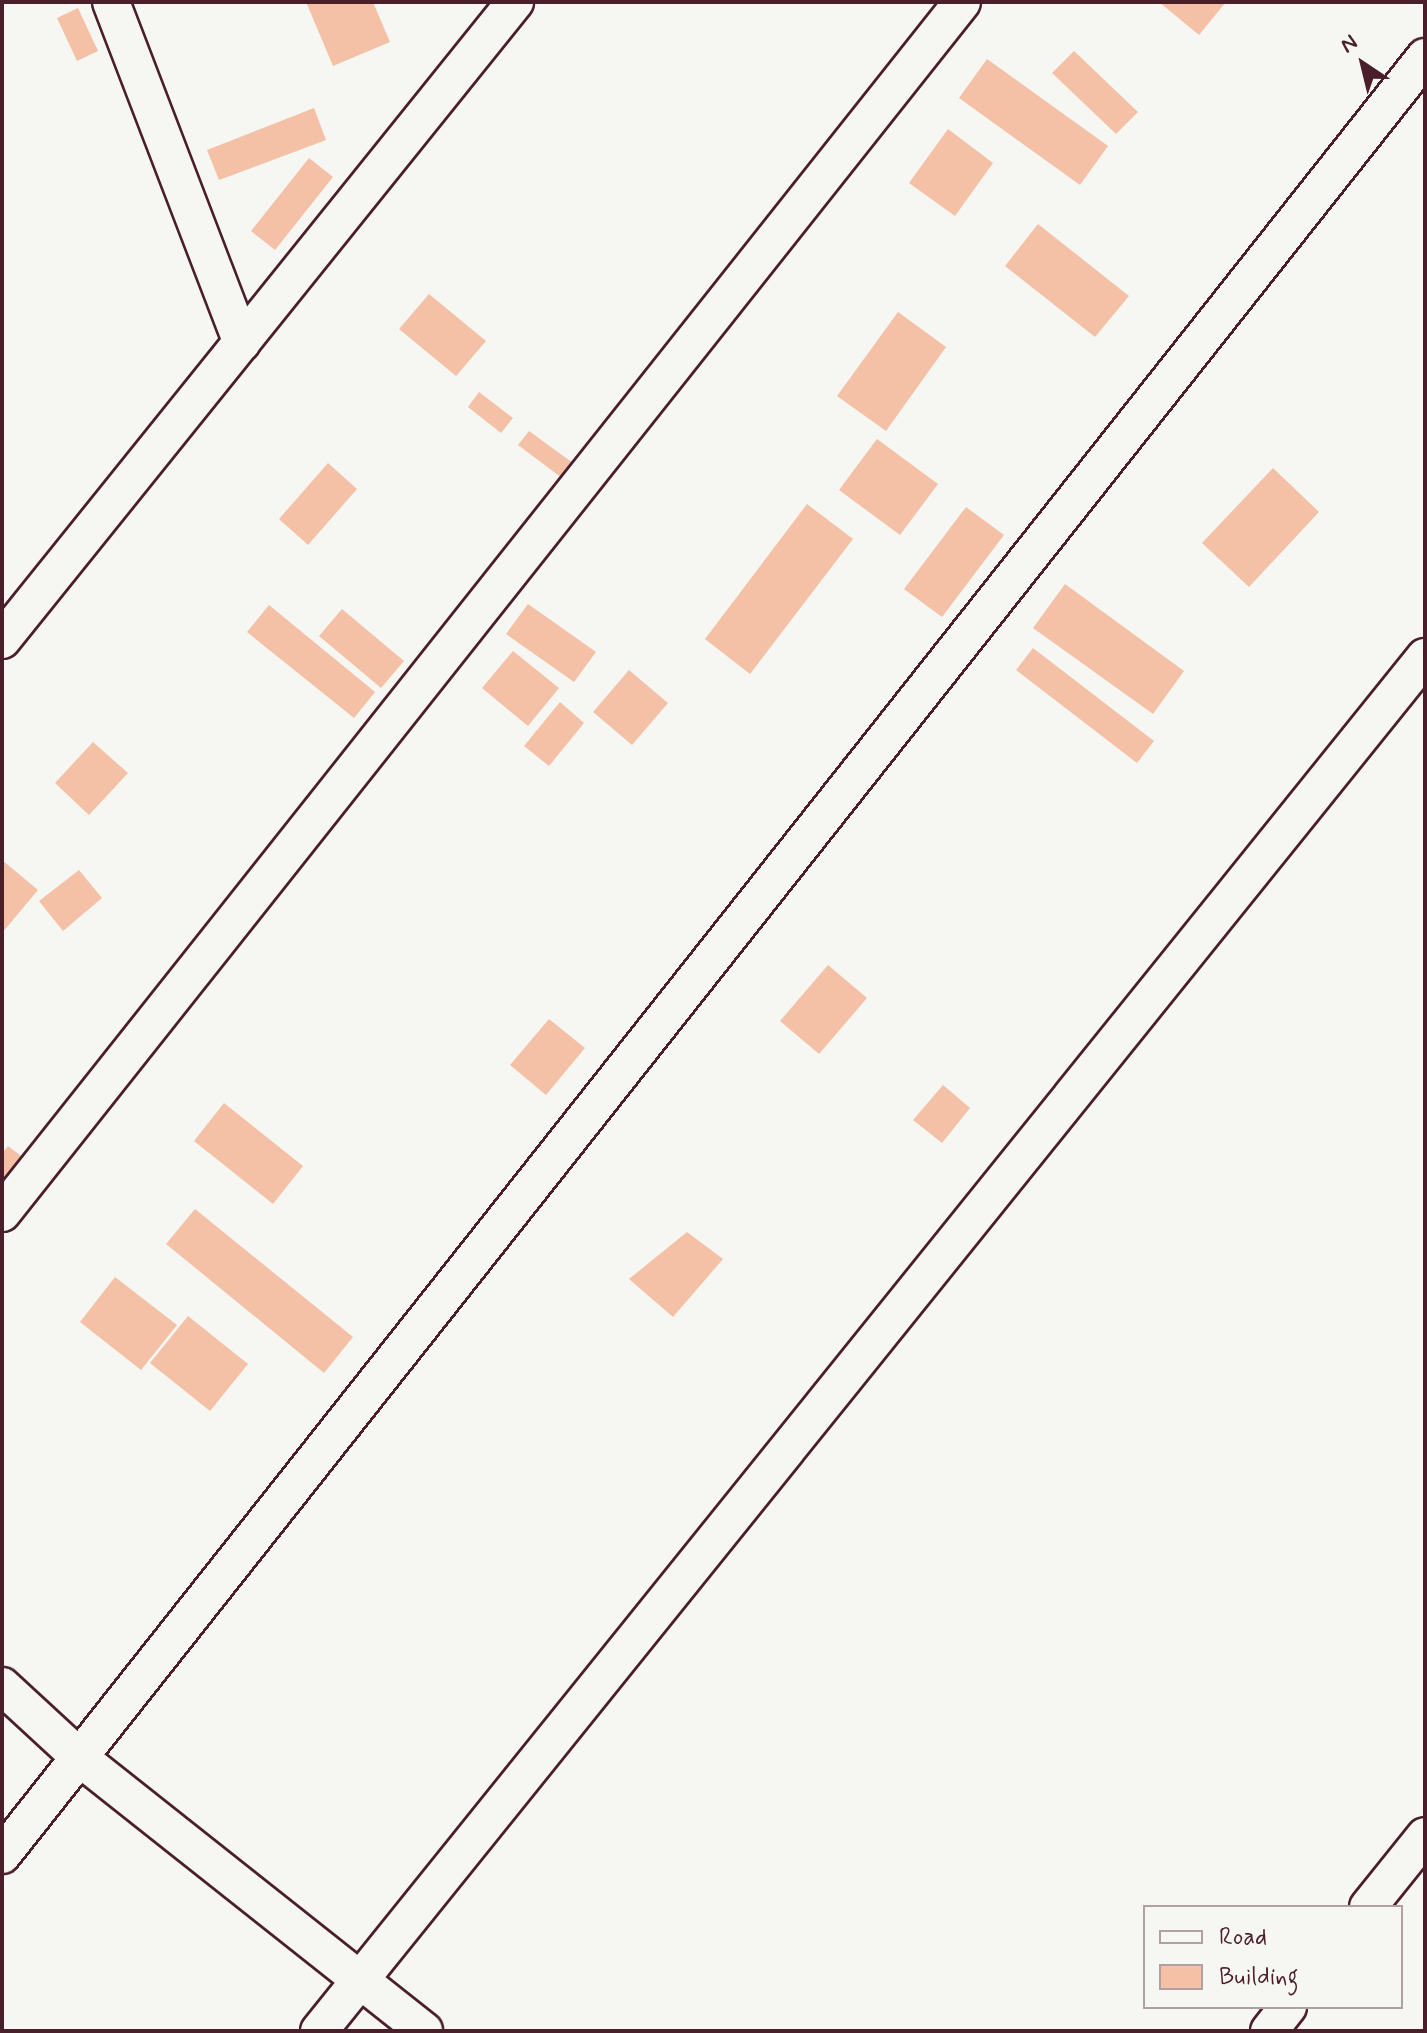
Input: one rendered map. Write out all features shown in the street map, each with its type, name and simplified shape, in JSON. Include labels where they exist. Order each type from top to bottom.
[{"type":"street","points":[[111,2],[242,343]]},
{"type":"street","points":[[2,640],[515,2]]},
{"type":"street","points":[[2,1213],[962,2]]},
{"type":"street","points":[[2,1855],[1425,57]]},
{"type":"street","points":[[319,2031],[1425,657]]},
{"type":"street","points":[[2,1686],[80,1758],[424,2031]]},
{"type":"street","points":[[1370,1905],[1425,1836]]},
{"type":"street","points":[[1269,2031],[1286,2009]]},
{"type":"building","points":[[306,2],[373,2],[390,42],[333,66]]},
{"type":"building","points":[[1159,2],[1226,2],[1199,35]]},
{"type":"building","points":[[78,8],[98,51],[77,61],[57,18]]},
{"type":"building","points":[[1074,51],[1138,112],[1116,134],[1052,73]]},
{"type":"building","points":[[987,59],[1108,146],[1080,185],[959,98]]},
{"type":"building","points":[[314,108],[326,140],[219,180],[207,150]]},
{"type":"building","points":[[948,129],[993,163],[955,216],[909,183]]},
{"type":"building","points":[[309,158],[333,177],[275,250],[251,231]]},
{"type":"building","points":[[1038,224],[1129,296],[1095,337],[1005,266]]},
{"type":"building","points":[[429,294],[486,341],[456,376],[399,329]]},
{"type":"building","points":[[898,312],[946,347],[886,431],[837,396]]},
{"type":"building","points":[[479,392],[513,418],[501,433],[468,407]]},
{"type":"building","points":[[529,431],[577,466],[566,481],[518,445]]},
{"type":"building","points":[[877,439],[938,484],[900,535],[839,490]]},
{"type":"building","points":[[328,463],[357,489],[308,545],[279,519]]},
{"type":"building","points":[[1273,468],[1319,512],[1249,587],[1202,543]]},
{"type":"building","points":[[807,504],[853,539],[750,674],[705,639]]},
{"type":"building","points":[[966,507],[1004,535],[942,617],[904,589]]},
{"type":"building","points":[[1065,584],[1184,671],[1153,714],[1033,628]]},
{"type":"building","points":[[528,604],[596,652],[574,682],[506,634]]},
{"type":"building","points":[[269,605],[375,692],[354,718],[247,632]]},
{"type":"building","points":[[342,609],[404,661],[381,688],[319,636]]},
{"type":"building","points":[[1033,648],[1154,741],[1137,763],[1016,670]]},
{"type":"building","points":[[513,651],[559,688],[528,726],[482,688]]},
{"type":"building","points":[[629,670],[668,703],[632,745],[593,712]]},
{"type":"building","points":[[560,702],[584,723],[549,766],[524,746]]},
{"type":"building","points":[[93,742],[128,773],[89,815],[55,783]]},
{"type":"building","points":[[2,860],[38,890],[2,933]]},
{"type":"building","points":[[79,870],[102,898],[63,931],[39,901]]},
{"type":"building","points":[[828,965],[867,998],[819,1054],[780,1021]]},
{"type":"building","points":[[549,1019],[585,1048],[546,1095],[510,1065]]},
{"type":"building","points":[[943,1085],[970,1108],[942,1143],[913,1120]]},
{"type":"building","points":[[224,1103],[303,1166],[273,1204],[194,1141]]},
{"type":"building","points":[[8,1146],[25,1159],[2,1189],[2,1154]]},
{"type":"building","points":[[195,1209],[353,1337],[324,1373],[166,1244]]},
{"type":"building","points":[[687,1232],[723,1259],[673,1317],[629,1279]]},
{"type":"building","points":[[115,1277],[177,1325],[141,1370],[80,1322]]},
{"type":"building","points":[[188,1316],[248,1364],[210,1411],[150,1363]]}]
